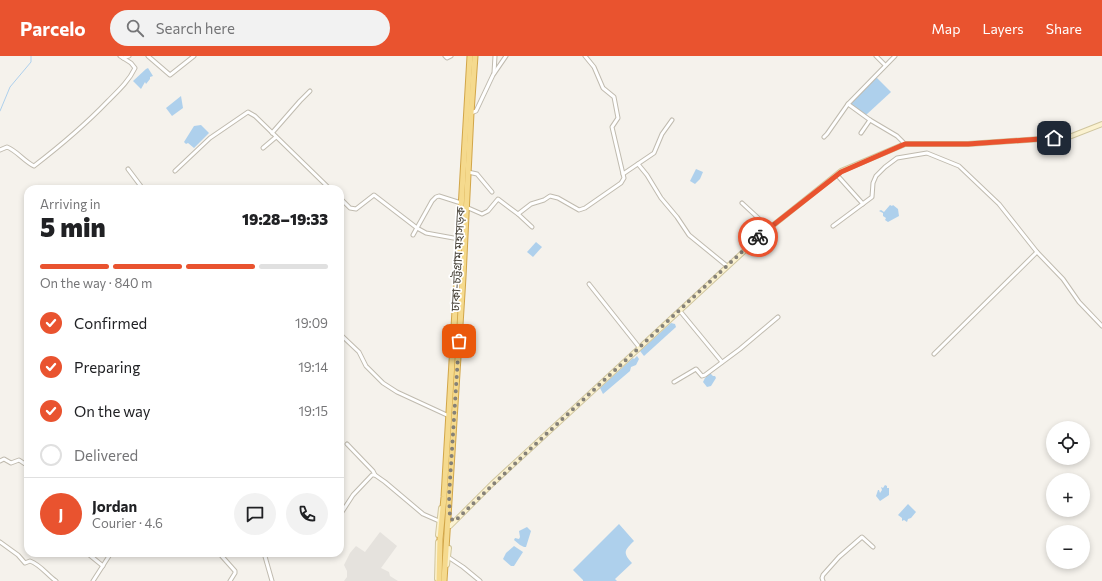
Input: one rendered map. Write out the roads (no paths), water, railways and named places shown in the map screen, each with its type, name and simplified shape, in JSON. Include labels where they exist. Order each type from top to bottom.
[{"type":"highway","name":"ঢাকা-চট্টগ্রাম মহাসড়ক","points":[[445,581],[449,416],[470,56]]},
{"type":"highway","name":"ঢাকা-চট্টগ্রাম মহাসড়ক","points":[[438,581],[440,539],[447,496],[461,308],[475,56]]},
{"type":"highway","points":[[455,300],[458,303],[461,301]]},
{"type":"highway","points":[[455,308],[458,306],[461,308]]},
{"type":"main road","points":[[450,526],[498,479],[727,266],[769,228],[841,172],[905,144],[968,144],[1069,137],[1102,124]]},
{"type":"main road","points":[[445,581],[450,526],[447,496]]},
{"type":"main road","points":[[438,581],[437,560],[439,521],[441,504],[447,496]]},
{"type":"main road","points":[[450,518],[452,521],[456,520]]},
{"type":"street","points":[[122,57],[129,56]]},
{"type":"street","points":[[148,56],[170,75],[194,56]]},
{"type":"street","points":[[445,56],[447,58],[451,56]]},
{"type":"street","points":[[494,73],[495,56]]},
{"type":"street","points":[[471,113],[476,111],[494,73],[506,56]]},
{"type":"street","points":[[518,214],[532,204],[544,200],[550,196],[558,198],[576,209],[585,208],[621,183],[624,178],[612,127],[619,116],[614,97],[603,88],[594,67],[585,56]]},
{"type":"street","points":[[876,56],[885,66]]},
{"type":"street","points":[[824,137],[848,104],[895,56]]},
{"type":"street","points":[[0,150],[7,147],[12,149],[26,162],[34,166],[74,135],[132,76],[135,68],[122,57]]},
{"type":"street","points":[[272,133],[310,91]]},
{"type":"street","points":[[848,104],[870,120],[897,136],[905,144]]},
{"type":"street","points":[[175,171],[210,138],[248,112],[255,116],[326,185]]},
{"type":"street","points":[[623,174],[654,152],[662,134],[672,120]]},
{"type":"street","points":[[861,133],[870,120]]},
{"type":"street","points":[[263,148],[276,137]]},
{"type":"street","points":[[833,226],[872,197],[873,183],[876,176],[885,166],[897,158],[927,153],[950,161],[967,173],[999,204],[1036,252],[1063,279],[1079,302],[1102,326]]},
{"type":"street","points":[[638,164],[689,236],[727,266]]},
{"type":"street","points":[[128,170],[141,185]]},
{"type":"street","points":[[468,172],[477,174],[492,192]]},
{"type":"street","points":[[837,175],[863,204]]},
{"type":"street","points":[[344,202],[350,208],[356,208],[374,195],[417,228],[426,233],[459,239]]},
{"type":"street","points":[[413,235],[432,201],[436,197],[439,196],[461,203]]},
{"type":"street","points":[[466,207],[482,214],[488,211],[498,199],[532,227]]},
{"type":"street","points":[[742,203],[769,228]]},
{"type":"street","points":[[934,354],[1036,252]]},
{"type":"street","points":[[589,284],[640,347]]},
{"type":"street","points":[[680,311],[722,362]]},
{"type":"street","points":[[674,382],[696,369],[702,376],[705,375],[740,349],[778,317]]},
{"type":"street","points":[[344,338],[359,352],[366,366],[384,383],[397,392],[449,416]]},
{"type":"street","points":[[346,444],[373,471],[374,475],[385,482],[423,514],[439,521]]},
{"type":"street","points":[[0,461],[4,459],[11,463],[20,460],[24,464]]},
{"type":"street","points":[[344,509],[353,495],[372,475],[374,475]]},
{"type":"street","points":[[823,581],[823,575],[839,557],[862,537],[874,547]]},
{"type":"street","points":[[0,542],[18,555],[25,563],[30,561],[37,563],[56,581]]},
{"type":"street","points":[[448,556],[480,581]]},
{"type":"street","points":[[92,557],[103,566]]},
{"type":"street","points":[[93,581],[108,557]]},
{"type":"street","points":[[223,557],[235,570],[235,573],[230,581]]},
{"type":"street","points":[[265,557],[272,581]]},
{"type":"water","points":[[148,68],[153,76],[150,77],[146,84],[145,82],[141,89],[133,81]]},
{"type":"water","points":[[875,76],[891,92],[866,115],[849,105]]},
{"type":"water","points":[[181,96],[183,108],[172,116],[166,108]]},
{"type":"water","points":[[201,125],[209,133],[194,148],[188,143],[186,144],[184,142],[194,126]]},
{"type":"water","points":[[696,169],[703,172],[700,179],[695,184],[690,181]]},
{"type":"water","points":[[890,205],[893,205],[898,209],[899,216],[888,222],[885,220],[886,218],[883,216],[883,213],[879,211],[881,210],[884,212]]},
{"type":"water","points":[[536,242],[542,247],[533,257],[527,252]]},
{"type":"water","points":[[671,323],[675,324],[676,327],[644,356],[640,351]]},
{"type":"water","points":[[637,356],[639,359],[636,365],[631,367],[630,371],[603,394],[600,388]]},
{"type":"water","points":[[710,373],[716,378],[711,386],[707,387],[703,382]]},
{"type":"water","points":[[885,485],[889,488],[889,495],[880,501],[876,496],[878,490],[880,493],[882,490],[881,487],[883,488]]},
{"type":"water","points":[[908,504],[916,512],[911,518],[908,519],[907,522],[904,520],[902,521],[902,518],[898,515]]},
{"type":"water","points":[[619,524],[634,541],[626,551],[627,556],[632,563],[615,579],[617,581],[583,581],[573,570]]},
{"type":"water","points":[[527,527],[531,531],[526,547],[524,547],[514,540],[515,538],[519,539],[519,531]]},
{"type":"water","points":[[514,546],[523,552],[514,566],[511,566],[503,559],[506,553]]},
{"type":"waterway","points":[[0,111],[10,87],[31,62],[31,56]]}]
